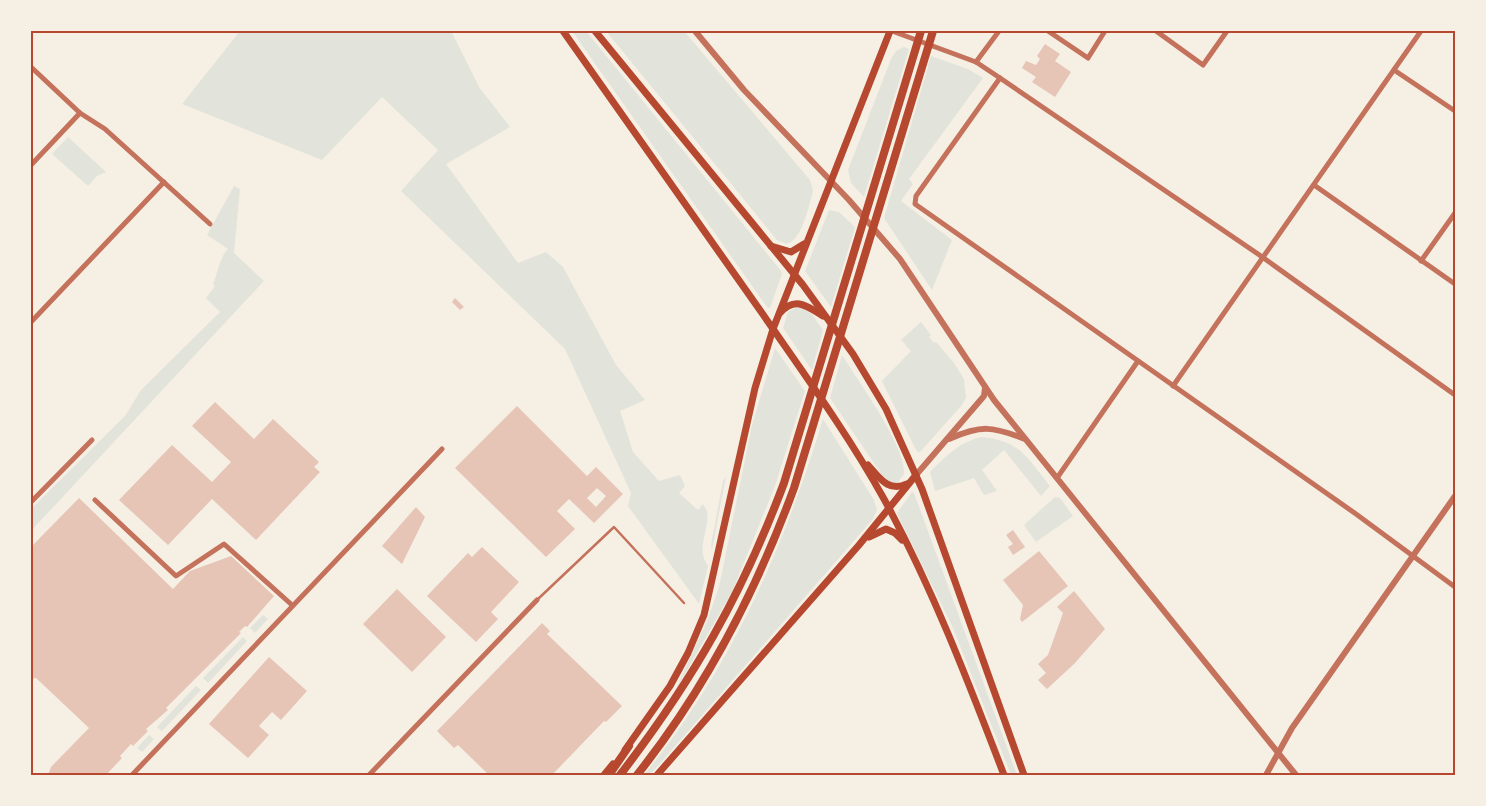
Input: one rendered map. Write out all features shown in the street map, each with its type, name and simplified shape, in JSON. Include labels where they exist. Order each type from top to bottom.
[{"type":"main road","points":[[563,31],[773,329],[857,453],[889,508],[950,637],[1004,775]]},
{"type":"main road","points":[[595,31],[794,274],[853,354],[886,409],[916,475],[1024,775]]},
{"type":"main road","points":[[609,775],[657,708],[682,665],[704,615],[755,388],[773,329],[830,180],[891,31]]},
{"type":"main road","points":[[620,775],[666,714],[702,658],[748,572],[784,483],[921,31]]},
{"type":"main road","points":[[637,775],[670,731],[706,677],[734,629],[759,578],[794,488],[933,31]]},
{"type":"main road","points":[[770,246],[792,251],[802,247],[806,242]]},
{"type":"main road","points":[[778,316],[787,306],[797,303],[806,305],[827,318]]},
{"type":"main road","points":[[857,453],[888,486],[897,487],[909,483]]},
{"type":"main road","points":[[657,775],[859,545],[916,475]]},
{"type":"main road","points":[[859,545],[872,535],[886,529],[895,532],[909,548]]},
{"type":"main road","points":[[604,775],[629,746]]},
{"type":"street","points":[[695,31],[744,90],[830,180],[900,259],[985,388],[1296,775]]},
{"type":"street","points":[[891,31],[976,62],[1263,257],[1455,395]]},
{"type":"street","points":[[976,62],[999,31]]},
{"type":"street","points":[[1048,31],[1088,58],[1105,31]]},
{"type":"street","points":[[1156,31],[1204,65],[1226,31]]},
{"type":"street","points":[[1173,386],[1421,31]]},
{"type":"street","points":[[31,67],[80,113],[105,129],[210,224]]},
{"type":"street","points":[[1394,70],[1455,111]]},
{"type":"street","points":[[1000,78],[916,196],[915,204],[1455,587]]},
{"type":"street","points":[[31,165],[80,113]]},
{"type":"street","points":[[31,322],[164,182]]},
{"type":"street","points":[[1314,185],[1455,284]]},
{"type":"street","points":[[1421,261],[1455,213]]},
{"type":"street","points":[[1057,478],[1138,361]]},
{"type":"street","points":[[916,475],[984,396],[985,388]]},
{"type":"street","points":[[945,440],[973,428],[988,428],[1025,439]]},
{"type":"street","points":[[31,502],[92,440]]},
{"type":"street","points":[[132,775],[292,605],[358,539],[442,448]]},
{"type":"street","points":[[1266,775],[1296,722],[1455,496]]},
{"type":"street","points":[[95,500],[176,576],[224,544],[292,605]]},
{"type":"street","points":[[369,775],[537,600]]},
{"type":"lane","points":[[537,600],[614,527],[684,602]]},
{"type":"shaded area","points":[[240,31],[451,31],[479,87],[510,127],[446,164],[518,263],[546,252],[563,267],[616,365],[645,400],[620,411],[633,452],[659,481],[680,475],[685,486],[679,493],[698,510],[703,504],[707,511],[703,553],[708,566],[699,604],[628,506],[631,493],[565,349],[401,191],[438,150],[382,97],[322,160],[182,104]]},
{"type":"shaded area","points":[[572,31],[586,31],[781,271],[782,274],[770,308],[767,307]]},
{"type":"shaded area","points":[[606,31],[684,31],[810,180],[813,190],[806,215],[800,231],[792,242],[786,244],[777,240]]},
{"type":"shaded area","points":[[904,47],[909,49],[864,197],[851,183],[848,170],[891,59],[896,51]]},
{"type":"shaded area","points":[[931,56],[968,69],[983,78],[909,179],[913,184],[901,201],[952,240],[932,290],[884,218]]},
{"type":"shaded area","points":[[68,137],[106,172],[97,176],[88,186],[52,154]]},
{"type":"shaded area","points":[[234,186],[240,189],[234,253],[264,281],[31,531],[31,509],[125,416],[141,390],[220,312],[206,298],[215,286],[213,284],[219,265],[228,249],[207,235]]},
{"type":"shaded area","points":[[829,210],[839,212],[855,227],[831,307],[805,271]]},
{"type":"shaded area","points":[[799,306],[811,313],[823,330],[812,370],[783,328],[788,312]]},
{"type":"shaded area","points":[[921,322],[931,335],[929,337],[934,343],[936,342],[954,363],[964,379],[966,397],[962,405],[919,453],[882,381],[911,351],[901,340]]},
{"type":"shaded area","points":[[775,348],[805,391],[775,486],[732,592],[675,691],[707,621],[719,587],[752,425]]},
{"type":"shaded area","points":[[842,355],[880,414],[898,448],[903,462],[904,474],[897,483],[891,483],[884,478],[830,398]]},
{"type":"shaded area","points":[[823,419],[874,500],[877,510],[873,519],[650,775],[644,775],[675,735],[703,693],[751,606],[791,514]]},
{"type":"shaded area","points":[[982,437],[1006,442],[1022,452],[1050,486],[1041,496],[1004,450],[982,470],[997,491],[984,495],[974,478],[935,491],[930,472],[947,455],[960,446]]},
{"type":"shaded area","points":[[726,476],[712,550],[711,545],[723,481]]},
{"type":"shaded area","points":[[912,492],[914,493],[1017,775],[1011,775],[953,628],[897,513]]},
{"type":"shaded area","points":[[1055,497],[1060,498],[1073,516],[1036,542],[1024,525]]},
{"type":"shaded area","points":[[263,615],[268,619],[255,633],[250,628]]},
{"type":"shaded area","points":[[243,637],[247,641],[208,683],[203,678]]},
{"type":"shaded area","points":[[196,686],[201,690],[162,731],[157,727]]},
{"type":"shaded area","points":[[149,735],[154,739],[142,752],[137,748]]},
{"type":"building","points":[[1045,44],[1060,54],[1055,61],[1071,72],[1055,97],[1032,82],[1036,77],[1022,68],[1026,61],[1036,65],[1040,59],[1037,56]]},
{"type":"building","points":[[455,298],[464,307],[460,310],[452,302]]},
{"type":"building","points":[[215,402],[254,439],[273,419],[319,462],[314,467],[320,472],[256,540],[212,499],[168,545],[119,500],[172,445],[212,482],[231,462],[192,426]]},
{"type":"building","points":[[517,406],[587,476],[596,467],[623,494],[594,523],[569,499],[557,511],[575,529],[546,557],[455,468]],"holes":[[[597,488],[606,496],[596,507],[587,498]]]},
{"type":"building","points":[[79,498],[173,589],[190,571],[231,556],[274,596],[247,627],[245,626],[239,632],[241,633],[166,708],[168,710],[146,729],[148,731],[133,746],[131,744],[120,756],[122,758],[107,774],[48,775],[51,767],[89,728],[36,678],[31,679],[31,547]]},
{"type":"building","points":[[416,507],[425,517],[402,564],[382,546]]},
{"type":"building","points":[[1013,530],[1025,547],[1013,555],[1008,547],[1013,544],[1006,535]]},
{"type":"building","points":[[482,547],[519,582],[491,612],[498,619],[476,642],[427,596],[468,553],[472,557]]},
{"type":"building","points":[[1039,551],[1068,586],[1022,622],[1020,619],[1023,605],[1003,580]]},
{"type":"building","points":[[397,589],[446,637],[412,672],[363,624]]},
{"type":"building","points":[[1074,591],[1105,629],[1074,664],[1047,689],[1038,680],[1046,673],[1038,664],[1048,655],[1063,613],[1057,607]]},
{"type":"building","points":[[542,623],[550,631],[547,634],[622,706],[606,722],[604,721],[552,775],[489,775],[458,745],[454,748],[437,731]]},
{"type":"building","points":[[269,657],[307,691],[281,720],[272,712],[259,726],[269,735],[248,758],[209,724]]}]
